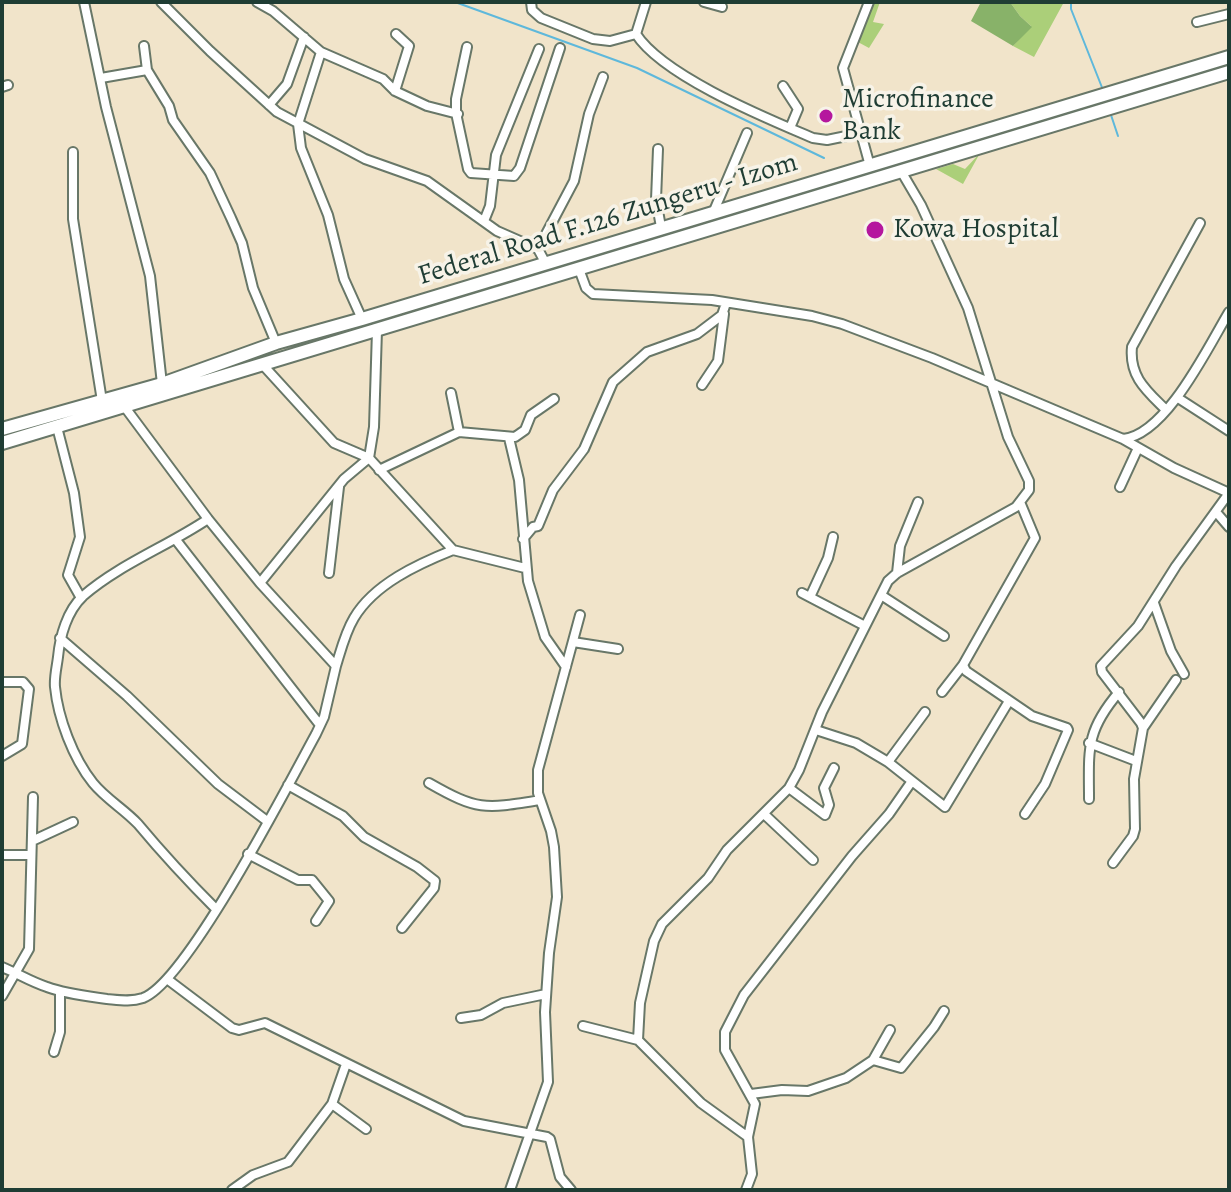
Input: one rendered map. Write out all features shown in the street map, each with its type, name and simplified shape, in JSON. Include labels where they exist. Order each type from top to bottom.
[{"type":"main road","name":"Federal Road F.126 Zungeru - Izom","points":[[2,443],[901,171],[1229,57]]},
{"type":"main road","name":"Federal Road F.126 Zungeru - Izom","points":[[2,429],[162,384],[276,343],[870,166],[1229,72]]},
{"type":"main road","points":[[695,218],[699,233]]},
{"type":"street","points":[[84,2],[150,276],[162,384]]},
{"type":"street","points":[[161,2],[269,105],[365,159],[427,181],[504,234],[538,249],[546,264]]},
{"type":"street","points":[[257,2],[273,11],[321,52],[383,79],[395,91],[427,106],[458,114]]},
{"type":"street","points":[[531,2],[532,10],[541,18],[593,39],[610,41],[636,34]]},
{"type":"street","points":[[636,34],[646,2]]},
{"type":"street","points":[[704,2],[722,7]]},
{"type":"street","points":[[869,2],[843,68],[870,166]]},
{"type":"street","points":[[1197,22],[1229,14]]},
{"type":"street","points":[[395,91],[409,46],[396,34]]},
{"type":"street","points":[[636,34],[649,51],[666,65],[700,85],[790,128],[821,140],[861,133]]},
{"type":"street","points":[[269,105],[287,84],[304,37]]},
{"type":"street","points":[[144,46],[147,70],[168,104],[173,120],[204,163],[227,208],[242,243],[253,288],[276,343]]},
{"type":"street","points":[[467,47],[456,99],[468,169],[471,173],[514,176],[519,171],[560,48]]},
{"type":"street","points":[[484,221],[490,206],[496,155],[539,49]]},
{"type":"street","points":[[321,52],[298,124],[301,148],[328,215],[344,279],[362,319]]},
{"type":"street","points":[[101,78],[147,70]]},
{"type":"street","points":[[538,249],[572,187],[589,114],[603,77]]},
{"type":"street","points":[[783,86],[798,109],[790,128]]},
{"type":"street","points":[[713,213],[747,133]]},
{"type":"street","points":[[658,149],[656,200],[661,227]]},
{"type":"street","points":[[73,152],[73,219],[102,401]]},
{"type":"street","points":[[638,1040],[640,1003],[654,941],[662,924],[708,878],[727,850],[789,788],[888,581],[1020,502],[1029,490],[1029,481],[1008,437],[990,384],[968,308],[921,205],[901,171]]},
{"type":"street","points":[[1166,410],[1139,384],[1132,365],[1132,347],[1200,223]]},
{"type":"street","points":[[579,269],[586,288],[593,294],[726,303],[812,316],[842,324],[1123,439],[1174,468],[1229,493],[1176,566],[1138,626],[1101,666],[1102,672],[1143,728]]},
{"type":"street","points":[[702,385],[718,361],[726,303]]},
{"type":"street","points":[[1123,439],[1140,435],[1178,398],[1229,312]]},
{"type":"street","points":[[523,539],[533,527],[538,526],[553,490],[584,449],[613,382],[645,353],[688,338],[724,313]]},
{"type":"street","points":[[260,583],[340,484],[369,458],[374,427],[377,330]]},
{"type":"street","points":[[262,364],[334,443],[369,458],[453,550],[525,568]]},
{"type":"street","points":[[451,393],[459,432]]},
{"type":"street","points":[[1178,398],[1229,431]]},
{"type":"street","points":[[379,470],[459,432],[515,437],[525,430],[531,415],[554,399]]},
{"type":"street","points":[[124,406],[260,583],[336,666]]},
{"type":"street","points":[[57,427],[74,493],[80,537],[68,575],[81,598]]},
{"type":"street","points":[[509,438],[519,480],[525,568],[545,637],[566,667]]},
{"type":"street","points":[[1120,487],[1138,448]]},
{"type":"street","points":[[329,573],[340,484]]},
{"type":"street","points":[[897,573],[900,546],[918,502]]},
{"type":"street","points":[[942,692],[963,665],[1035,538],[1020,502]]},
{"type":"street","points":[[1216,512],[1229,527]]},
{"type":"street","points":[[208,519],[176,540],[146,554],[81,598],[60,638],[54,685],[60,713],[94,785],[137,824],[216,909]]},
{"type":"street","points":[[833,537],[828,558],[806,595],[865,626]]},
{"type":"street","points":[[176,540],[320,725]]},
{"type":"street","points":[[2,967],[60,991],[126,1001],[145,997],[167,979],[216,909],[320,725],[346,635],[359,611],[385,585],[453,550]]},
{"type":"street","points":[[881,595],[944,636]]},
{"type":"street","points":[[1154,603],[1171,651],[1184,674]]},
{"type":"street","points":[[510,1190],[548,1082],[546,994],[557,897],[551,831],[537,784],[538,770],[580,615]]},
{"type":"street","points":[[60,638],[127,696],[218,784],[267,821]]},
{"type":"street","points":[[573,642],[618,649]]},
{"type":"street","points":[[963,665],[966,671],[1032,716],[1068,730],[1045,784],[1025,814]]},
{"type":"street","points":[[1113,863],[1135,829],[1134,779],[1143,728],[1176,680]]},
{"type":"street","points":[[2,682],[23,682],[29,689],[22,744],[2,756]]},
{"type":"street","points":[[1089,799],[1089,743],[1102,712],[1119,692]]},
{"type":"street","points":[[816,730],[856,743],[888,762],[945,807],[1009,701]]},
{"type":"street","points":[[888,762],[925,712]]},
{"type":"street","points":[[1089,743],[1136,761]]},
{"type":"street","points":[[789,788],[825,815],[829,805],[824,786],[834,768]]},
{"type":"street","points":[[746,1190],[752,1167],[748,1137],[755,1110],[751,1094],[725,1050],[723,1040],[728,1022],[773,956],[889,814],[912,781]]},
{"type":"street","points":[[429,783],[477,807],[500,807],[540,800]]},
{"type":"street","points":[[288,785],[343,816],[364,837],[417,867],[435,881],[434,888],[402,928]]},
{"type":"street","points":[[2,996],[29,944],[33,797]]},
{"type":"street","points":[[764,814],[813,860]]},
{"type":"street","points":[[32,841],[73,822]]},
{"type":"street","points":[[248,854],[298,880],[312,880],[329,901],[316,921]]},
{"type":"street","points":[[2,855],[31,855]]},
{"type":"street","points":[[167,979],[232,1028],[239,1030],[265,1023],[464,1121],[550,1139],[560,1177],[571,1190]]},
{"type":"street","points":[[54,1052],[60,1032],[60,991]]},
{"type":"street","points":[[461,1018],[481,1015],[503,1003],[546,994]]},
{"type":"street","points":[[873,1060],[901,1068],[944,1011]]},
{"type":"street","points":[[583,1026],[638,1040],[701,1103],[748,1137]]},
{"type":"street","points":[[751,1094],[814,1090],[849,1077],[873,1060],[890,1030]]},
{"type":"street","points":[[232,1190],[253,1175],[288,1162],[332,1104],[346,1064]]},
{"type":"street","points":[[332,1104],[366,1129]]},
{"type":"green space","points":[[871,2],[880,2],[873,22],[884,24],[869,48],[856,41]]},
{"type":"green space","points":[[981,2],[1010,2],[1032,27],[1013,46],[971,21]]},
{"type":"green space","points":[[1010,2],[1064,2],[1034,57],[1013,46],[1031,26]]},
{"type":"green space","points":[[980,153],[963,184],[936,169],[953,164],[965,169]]},
{"type":"waterway","points":[[455,2],[637,68],[824,158]]},
{"type":"waterway","points":[[1071,2],[1103,90]]},
{"type":"waterway","points":[[1111,115],[1118,136]]},
{"type":"place","name":"Microfinance Bank","points":[[826,116]]},
{"type":"place","name":"Kowa Hospital","points":[[875,230]]}]
